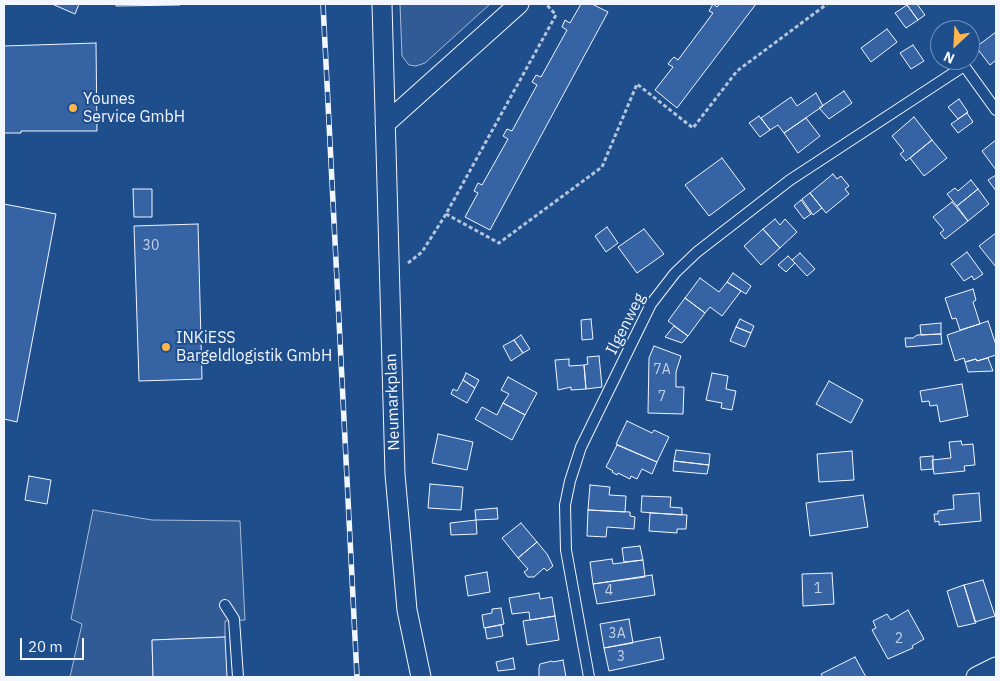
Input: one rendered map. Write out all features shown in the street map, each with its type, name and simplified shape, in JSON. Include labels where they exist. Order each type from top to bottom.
[{"type":"street","name":"Neumarkplan","points":[[382,4],[395,474],[407,610],[421,677]]},
{"type":"street","points":[[385,124],[519,4]]},
{"type":"street","points":[[976,677],[996,667]]},
{"type":"lane","name":"Ilgenweg","points":[[589,677],[566,550],[565,505],[570,481],[581,447],[651,304],[674,273],[697,252],[790,180],[952,70]]},
{"type":"lane","points":[[967,70],[996,110]]},
{"type":"lane","points":[[225,605],[234,619],[238,677]]},
{"type":"path","points":[[403,266],[422,252],[446,214],[556,15],[546,4]]},
{"type":"path","points":[[446,214],[499,243],[602,167],[637,84],[693,128],[737,71],[827,4]]},
{"type":"shaded area","points":[[400,4],[490,4],[425,63],[416,66],[409,65],[402,56]]},
{"type":"shaded area","points":[[93,510],[152,520],[240,521],[245,620],[225,621],[225,637],[152,640],[153,677],[70,677],[82,624],[71,619]]},
{"type":"building","points":[[52,4],[79,4],[75,14]]},
{"type":"building","points":[[116,4],[180,4],[180,5],[116,6]]},
{"type":"building","points":[[581,4],[592,4],[608,12],[490,230],[465,217],[478,193],[474,191],[478,183],[482,185],[508,139],[503,136],[507,129],[512,131],[537,85],[532,82],[536,75],[541,77],[567,30],[562,27],[565,20],[570,23]]},
{"type":"building","points":[[713,4],[717,7],[720,4],[756,4],[677,108],[655,90],[673,67],[668,64],[671,60],[674,57],[678,60],[713,13],[709,11]]},
{"type":"building","points":[[917,4],[925,15],[918,20],[907,5]]},
{"type":"building","points":[[907,5],[918,20],[906,28],[895,13]]},
{"type":"building","points":[[887,29],[897,42],[871,62],[861,48]]},
{"type":"building","points":[[996,32],[996,60],[990,65],[980,52],[980,44]]},
{"type":"building","points":[[96,43],[97,131],[21,131],[21,133],[4,133],[4,46]]},
{"type":"building","points":[[913,45],[924,61],[911,69],[900,53]]},
{"type":"building","points":[[844,91],[852,103],[829,119],[819,108]]},
{"type":"building","points":[[816,93],[823,106],[784,133],[778,125],[770,130],[761,118],[791,97],[797,106]]},
{"type":"building","points":[[959,99],[968,112],[958,119],[948,107]]},
{"type":"building","points":[[967,113],[973,122],[958,133],[951,124]]},
{"type":"building","points":[[759,116],[770,130],[760,137],[749,123]]},
{"type":"building","points":[[914,117],[932,140],[906,161],[900,154],[904,151],[892,136]]},
{"type":"building","points":[[806,118],[820,136],[798,153],[784,133]]},
{"type":"building","points":[[932,140],[947,158],[924,176],[910,158]]},
{"type":"building","points":[[996,140],[996,170],[982,151]]},
{"type":"building","points":[[722,158],[745,189],[709,216],[685,185]]},
{"type":"building","points":[[833,174],[837,179],[841,176],[849,186],[845,189],[849,194],[826,213],[810,193]]},
{"type":"building","points":[[996,175],[996,191],[988,180]]},
{"type":"building","points":[[971,180],[978,189],[957,206],[947,194],[955,188],[958,191]]},
{"type":"building","points":[[133,189],[152,189],[152,217],[134,217]]},
{"type":"building","points":[[978,189],[989,204],[968,221],[957,206]]},
{"type":"building","points":[[810,193],[822,208],[813,215],[802,199]]},
{"type":"building","points":[[801,200],[811,214],[804,219],[794,206]]},
{"type":"building","points":[[952,202],[968,221],[945,239],[940,233],[944,230],[933,217]]},
{"type":"building","points":[[4,204],[56,214],[17,422],[4,419]]},
{"type":"building","points":[[775,219],[780,225],[785,219],[797,232],[780,248],[763,229]]},
{"type":"building","points":[[198,224],[202,379],[139,381],[134,226]]},
{"type":"building","points":[[607,227],[618,243],[606,252],[595,236]]},
{"type":"building","points":[[644,229],[664,254],[637,273],[618,247]]},
{"type":"building","points":[[763,229],[780,248],[761,265],[744,246]]},
{"type":"building","points":[[996,233],[996,267],[979,246]]},
{"type":"building","points":[[967,252],[983,274],[974,280],[972,276],[964,281],[951,264]]},
{"type":"building","points":[[800,253],[815,269],[807,276],[792,260]]},
{"type":"building","points":[[788,256],[795,263],[786,272],[778,265]]},
{"type":"building","points":[[733,273],[751,286],[746,294],[727,282]]},
{"type":"building","points":[[700,278],[719,292],[727,282],[741,291],[722,316],[710,307],[705,313],[685,298]]},
{"type":"building","points":[[973,289],[976,300],[973,302],[980,324],[960,330],[956,318],[952,319],[945,298]]},
{"type":"building","points":[[685,298],[705,313],[688,336],[668,321]]},
{"type":"building","points":[[591,319],[593,339],[582,340],[581,320]]},
{"type":"building","points":[[740,319],[754,326],[751,333],[736,327]]},
{"type":"building","points":[[988,321],[996,345],[996,355],[977,361],[976,359],[965,362],[964,358],[955,361],[947,335]]},
{"type":"building","points":[[941,323],[941,334],[921,335],[920,325]]},
{"type":"building","points":[[674,326],[688,336],[682,343],[665,337]]},
{"type":"building","points":[[736,327],[751,333],[745,347],[730,341]]},
{"type":"building","points":[[941,334],[942,344],[906,347],[905,338],[913,338],[917,335]]},
{"type":"building","points":[[521,335],[530,349],[523,353],[514,340]]},
{"type":"building","points":[[514,340],[523,353],[511,361],[503,346]]},
{"type":"building","points":[[654,346],[681,356],[676,372],[676,387],[684,387],[683,414],[648,413],[649,358]]},
{"type":"building","points":[[599,356],[602,387],[586,389],[584,365],[588,364],[587,357]]},
{"type":"building","points":[[988,358],[993,371],[968,372],[965,362]]},
{"type":"building","points":[[569,359],[569,366],[584,365],[586,389],[571,390],[571,387],[558,390],[555,360]]},
{"type":"building","points":[[466,373],[479,380],[475,388],[463,380]]},
{"type":"building","points":[[712,373],[728,376],[726,389],[736,391],[732,410],[721,408],[722,403],[706,400]]},
{"type":"building","points":[[508,377],[537,393],[525,415],[503,403],[509,394],[501,390]]},
{"type":"building","points":[[463,380],[475,388],[467,403],[451,394],[453,389],[457,391]]},
{"type":"building","points":[[829,381],[863,400],[851,423],[816,404]]},
{"type":"building","points":[[962,384],[968,416],[940,422],[937,405],[930,406],[929,401],[922,402],[920,391]]},
{"type":"building","points":[[503,403],[525,415],[512,440],[475,419],[482,407],[497,415]]},
{"type":"building","points":[[627,421],[652,433],[654,430],[669,437],[657,462],[616,444]]},
{"type":"building","points":[[438,434],[473,442],[467,470],[432,463]]},
{"type":"building","points":[[961,441],[962,445],[973,444],[975,465],[964,466],[965,471],[934,474],[932,460],[951,458],[949,442]]},
{"type":"building","points":[[617,445],[657,462],[652,474],[642,469],[637,479],[631,476],[630,479],[612,472],[606,467]]},
{"type":"building","points":[[676,450],[710,454],[709,465],[674,461]]},
{"type":"building","points":[[852,451],[854,480],[819,482],[817,454]]},
{"type":"building","points":[[933,456],[933,469],[921,470],[920,457]]},
{"type":"building","points":[[674,461],[709,465],[707,474],[673,471]]},
{"type":"building","points":[[29,476],[51,480],[47,504],[25,500]]},
{"type":"building","points":[[430,484],[463,487],[461,510],[428,508]]},
{"type":"building","points":[[590,485],[610,487],[609,495],[626,496],[625,512],[588,510]]},
{"type":"building","points":[[979,493],[981,521],[939,525],[939,521],[935,522],[934,514],[938,514],[938,511],[954,509],[953,495]]},
{"type":"building","points":[[863,495],[868,527],[810,536],[806,503]]},
{"type":"building","points":[[642,496],[671,497],[670,507],[682,508],[682,515],[641,512]]},
{"type":"building","points":[[497,508],[498,519],[476,520],[475,510]]},
{"type":"building","points":[[588,510],[630,512],[630,516],[635,517],[634,529],[607,527],[606,537],[587,536]]},
{"type":"building","points":[[650,513],[687,515],[686,529],[677,529],[677,533],[649,531]]},
{"type":"building","points":[[476,520],[477,534],[451,535],[450,523]]},
{"type":"building","points":[[521,523],[537,542],[518,558],[502,538]]},
{"type":"building","points":[[537,542],[547,554],[553,566],[547,571],[544,568],[534,577],[528,577],[524,572],[528,569],[518,558]]},
{"type":"building","points":[[640,546],[643,560],[624,562],[622,548]]},
{"type":"building","points":[[612,559],[613,564],[643,560],[645,577],[593,584],[590,562]]},
{"type":"building","points":[[487,572],[490,592],[468,596],[465,576]]},
{"type":"building","points":[[832,573],[834,604],[803,606],[802,574]]},
{"type":"building","points":[[652,575],[655,595],[597,604],[593,584]]},
{"type":"building","points":[[983,580],[995,616],[975,622],[964,585]]},
{"type":"building","points":[[964,585],[976,623],[958,627],[947,591]]},
{"type":"building","points":[[539,593],[540,599],[552,597],[555,616],[530,620],[529,612],[512,614],[509,598]]},
{"type":"building","points":[[501,608],[504,624],[484,628],[482,615],[492,613],[492,609]]},
{"type":"building","points":[[908,610],[924,639],[912,646],[913,648],[888,659],[872,630],[876,628],[873,621],[887,614],[891,620]]},
{"type":"building","points":[[555,616],[559,640],[527,645],[523,621]]},
{"type":"building","points":[[629,619],[633,643],[604,648],[600,624]]},
{"type":"building","points":[[501,625],[503,636],[487,639],[485,628]]},
{"type":"building","points":[[225,637],[227,677],[153,677],[152,640]]},
{"type":"building","points":[[660,637],[664,659],[609,671],[604,648]]},
{"type":"building","points":[[855,657],[866,677],[823,677],[821,674]]},
{"type":"building","points":[[513,658],[515,669],[498,671],[496,662]]},
{"type":"building","points":[[563,660],[566,677],[539,677],[540,664]]},
{"type":"railway","points":[[323,4],[357,677]]},
{"type":"place","name":"Younes Service GmbH","points":[[73,108]]},
{"type":"place","name":"INKiESS Bargeldlogistik GmbH","points":[[166,347]]}]
